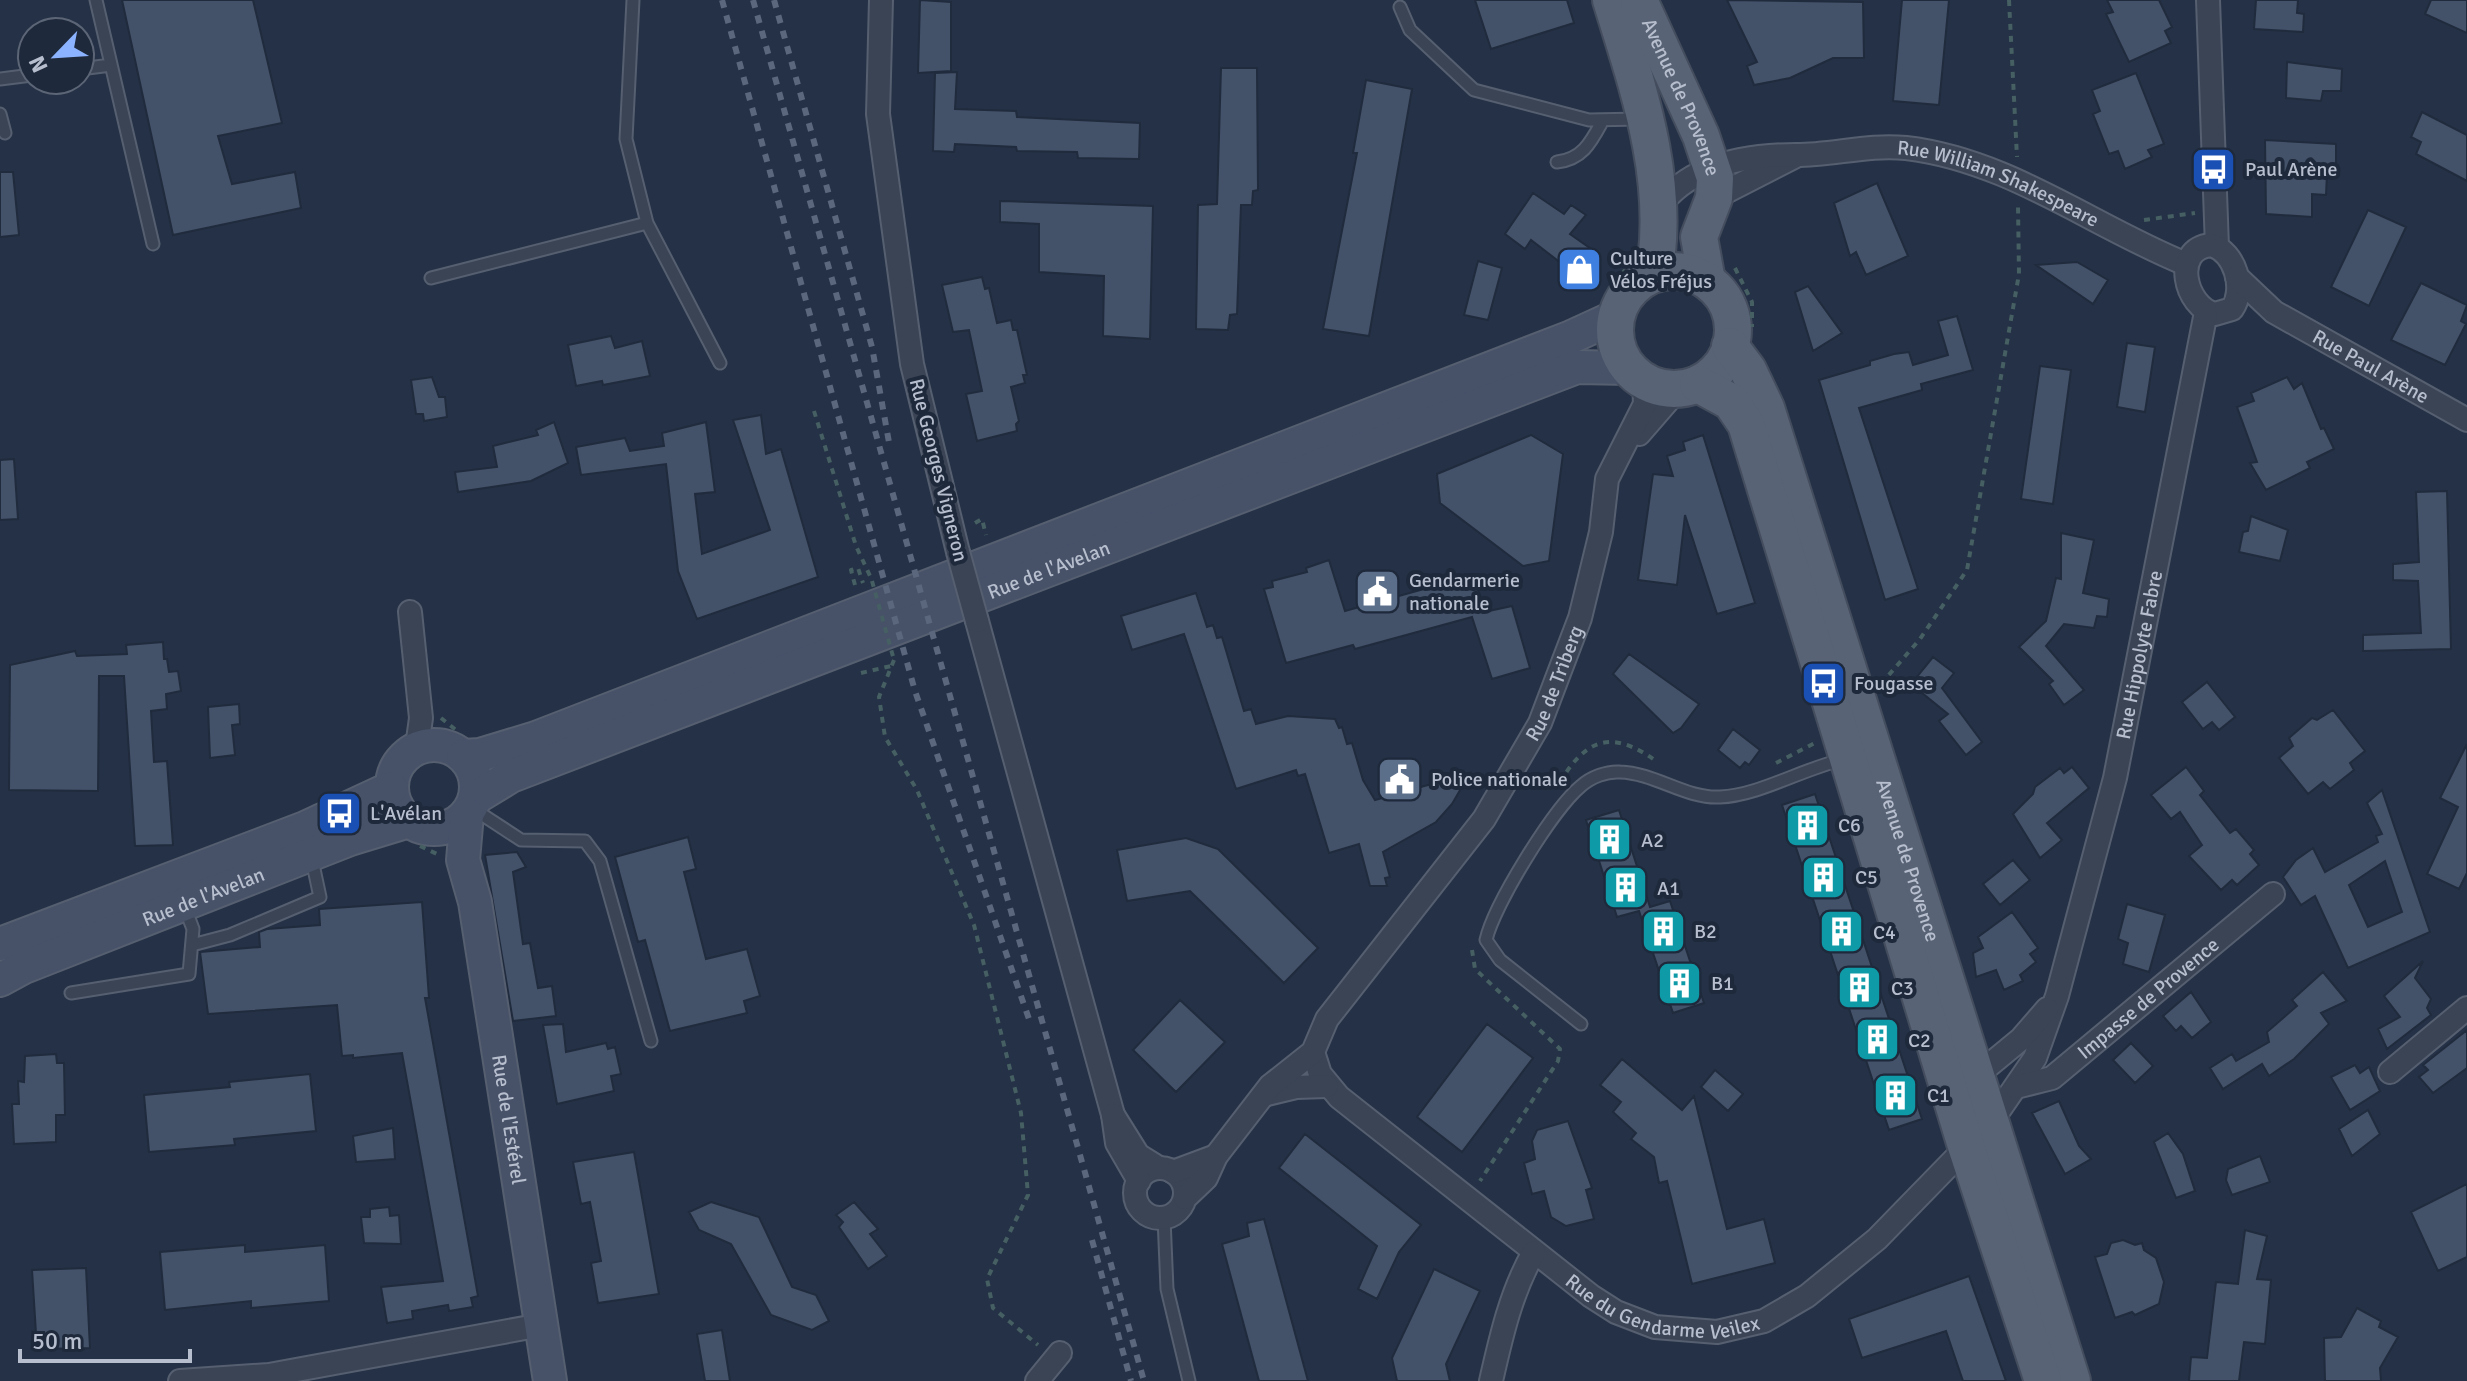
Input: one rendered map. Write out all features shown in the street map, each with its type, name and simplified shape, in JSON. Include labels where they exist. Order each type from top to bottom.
[{"type":"main road","name":"Avenue de Provence","points":[[1611,0],[1645,119],[1660,206],[1642,268]]},
{"type":"main road","name":"Avenue de Provence","points":[[1639,0],[1709,167]]},
{"type":"main road","points":[[1709,167],[1699,237],[1717,269],[1741,338],[1712,375],[1662,380],[1616,343],[1611,306],[1630,290],[1642,268],[1681,271],[1717,269]]},
{"type":"main road","name":"Rue de l'Avelan","points":[[463,756],[480,755],[536,738],[1569,338],[1611,306]]},
{"type":"main road","name":"Avenue de Provence","points":[[1741,338],[1748,370],[1766,408],[1860,702],[1979,1134],[2043,1381]]},
{"type":"main road","name":"Rue de l'Avelan","points":[[471,806],[526,770],[1577,367],[1662,380]]},
{"type":"main road","name":"Avenue de Provence","points":[[1662,380],[1731,402],[1746,424],[1835,749],[1965,1085]]},
{"type":"main road","points":[[420,826],[457,823],[471,806],[475,775],[463,756],[441,745],[417,747],[398,763],[391,788],[393,801],[420,826],[463,860]]},
{"type":"main road","name":"Rue de l'Avelan","points":[[0,944],[305,828],[391,788]]},
{"type":"main road","name":"Rue de l'Estérel","points":[[471,806],[463,860],[475,902],[550,1381]]},
{"type":"main road","name":"Rue de l'Avelan","points":[[0,980],[24,967],[311,854],[420,826]]},
{"type":"main road","name":"Avenue de Provence","points":[[1979,1134],[2072,1381]]},
{"type":"street","name":"Rue Georges Vigneron","points":[[881,0],[878,114],[912,364],[958,552],[1113,1115],[1117,1143],[1139,1181]]},
{"type":"street","points":[[2208,0],[2217,247],[2229,258],[2239,292],[2232,309],[2215,314],[2206,312],[2191,291],[2186,264],[2195,249],[2217,247]]},
{"type":"street","name":"Rue William Shakespeare","points":[[1709,167],[1757,156],[1902,148],[1965,160],[2019,181],[2186,264]]},
{"type":"street","name":"Rue William Shakespeare","points":[[1660,206],[1679,185],[1709,167],[1726,149],[1757,156]]},
{"type":"street","name":"Rue William Shakespeare","points":[[1709,167],[1798,155]]},
{"type":"street","name":"Rue Paul Arène","points":[[2237,277],[2274,312],[2467,420]]},
{"type":"street","name":"Rue Paul Arène","points":[[2232,309],[2274,312]]},
{"type":"street","name":"Rue Hippolyte Fabre","points":[[1979,1134],[2035,1058],[2057,996],[2115,778],[2206,312]]},
{"type":"street","name":"Rue de Triberg","points":[[1626,446],[1645,404],[1662,380]]},
{"type":"street","name":"Rue de Triberg","points":[[1185,1198],[1213,1168],[1216,1156],[1276,1080],[1313,1052],[1327,1019],[1484,819],[1540,723],[1580,618],[1601,532],[1607,479],[1662,380]]},
{"type":"street","points":[[410,612],[421,718],[417,747]]},
{"type":"street","name":"Impasse de Provence","points":[[2016,1087],[2052,1078],[2273,894]]},
{"type":"street","name":"Rue Hippolyte Fabre","points":[[1965,1085],[2021,1039],[2057,996]]},
{"type":"street","points":[[2390,1072],[2467,1008]]},
{"type":"street","points":[[1266,1094],[1296,1087],[1327,1086],[1313,1052]]},
{"type":"street","name":"Rue du Gendarme Veilex","points":[[1327,1086],[1591,1296],[1634,1320],[1677,1331],[1717,1332],[1744,1328],[1784,1311],[1877,1239],[1979,1134]]},
{"type":"street","name":"Rue Georges Vigneron","points":[[1113,1115],[1138,1155],[1166,1170]]},
{"type":"street","points":[[1166,1170],[1183,1183],[1185,1198],[1178,1212],[1164,1218],[1142,1211],[1135,1196],[1139,1181],[1166,1170],[1216,1156]]},
{"type":"street","points":[[1491,1381],[1522,1273],[1534,1252]]},
{"type":"street","points":[[180,1381],[269,1378],[541,1325]]},
{"type":"street","points":[[1037,1381],[1058,1356]]},
{"type":"lane","points":[[96,0],[153,244]]},
{"type":"lane","points":[[633,0],[626,139],[647,223],[720,363]]},
{"type":"lane","points":[[1400,7],[1410,30],[1474,90],[1589,120],[1645,119]]},
{"type":"lane","points":[[96,67],[111,65]]},
{"type":"lane","points":[[0,114],[5,133]]},
{"type":"lane","points":[[1557,162],[1572,160],[1588,148],[1603,120]]},
{"type":"lane","points":[[431,278],[647,223]]},
{"type":"lane","points":[[1581,1024],[1500,960],[1486,940],[1555,814],[1574,792],[1601,774],[1620,772],[1723,798],[1835,749]]},
{"type":"lane","points":[[471,806],[521,840],[585,841],[600,861],[651,1041]]},
{"type":"lane","points":[[192,945],[230,935],[320,897],[311,854]]},
{"type":"lane","points":[[71,993],[189,974],[193,929],[184,905]]},
{"type":"lane","points":[[1164,1218],[1167,1289],[1189,1381]]},
{"type":"path","points":[[2009,0],[2017,165]]},
{"type":"path","points":[[1860,702],[1873,694],[1920,639],[1967,570],[2019,274],[2018,205]]},
{"type":"path","points":[[1611,306],[1642,268]]},
{"type":"path","points":[[1717,269],[1741,275],[1752,302],[1741,338]]},
{"type":"path","points":[[814,411],[856,546],[872,581],[894,660],[879,697],[885,737],[917,790],[974,925],[1021,1113],[1028,1195],[987,1279],[993,1308],[1058,1356]]},
{"type":"path","points":[[974,521],[982,519],[986,536]]},
{"type":"path","points":[[855,586],[851,570],[858,568],[863,584]]},
{"type":"path","points":[[1558,785],[1580,752],[1607,741],[1635,746],[1666,768]]},
{"type":"path","points":[[1772,765],[1835,749]]},
{"type":"path","points":[[1472,938],[1475,969],[1557,1042],[1560,1054],[1476,1188]]},
{"type":"building","points":[[122,0],[253,0],[282,123],[218,136],[232,184],[295,172],[301,208],[173,235]]},
{"type":"building","points":[[920,0],[951,2],[951,71],[918,73]]},
{"type":"building","points":[[1475,0],[1567,0],[1574,23],[1491,49]]},
{"type":"building","points":[[1727,0],[1863,2],[1864,58],[1833,58],[1790,78],[1754,85],[1747,66],[1757,62]]},
{"type":"building","points":[[1902,0],[1949,0],[1939,105],[1893,101]]},
{"type":"building","points":[[2107,0],[2159,0],[2172,27],[2165,31],[2171,43],[2129,62],[2106,14],[2113,12]]},
{"type":"building","points":[[2256,0],[2298,0],[2297,13],[2304,14],[2303,32],[2254,29]]},
{"type":"building","points":[[2431,0],[2467,0],[2467,33],[2425,14]]},
{"type":"building","points":[[2287,62],[2342,69],[2341,91],[2323,91],[2321,101],[2286,98]]},
{"type":"building","points":[[1221,68],[1257,68],[1258,190],[1253,191],[1252,205],[1241,205],[1237,314],[1230,315],[1228,330],[1196,329],[1198,205],[1217,204]]},
{"type":"building","points":[[957,72],[955,109],[1016,111],[1017,117],[1140,123],[1139,159],[1078,158],[1077,152],[1017,151],[1016,147],[955,144],[954,152],[933,151],[935,73]]},
{"type":"building","points":[[2136,73],[2164,144],[2148,150],[2152,157],[2125,169],[2118,151],[2109,154],[2093,114],[2100,111],[2092,90]]},
{"type":"building","points":[[1366,80],[1412,89],[1369,336],[1323,329],[1357,153],[1353,153]]},
{"type":"building","points":[[2422,112],[2467,135],[2467,181],[2416,154],[2421,142],[2411,137]]},
{"type":"building","points":[[2265,140],[2336,144],[2336,174],[2327,174],[2326,195],[2312,194],[2312,217],[2266,214]]},
{"type":"building","points":[[0,172],[13,172],[19,235],[0,237]]},
{"type":"building","points":[[1877,183],[1908,256],[1866,275],[1856,252],[1850,256],[1834,203]]},
{"type":"building","points":[[1533,193],[1564,214],[1571,205],[1586,215],[1570,234],[1594,251],[1589,258],[1596,261],[1583,280],[1531,240],[1525,249],[1505,234]]},
{"type":"building","points":[[1000,201],[1153,206],[1150,339],[1103,336],[1104,276],[1039,272],[1039,224],[1000,222]]},
{"type":"building","points":[[2368,210],[2406,227],[2369,306],[2331,287]]},
{"type":"building","points":[[1478,261],[1502,268],[1488,320],[1464,315]]},
{"type":"building","points":[[2077,262],[2108,280],[2093,304],[2036,265]]},
{"type":"building","points":[[982,277],[985,289],[989,288],[997,323],[1011,320],[1013,330],[1017,330],[1027,375],[1023,375],[1025,383],[1011,387],[1019,421],[1017,431],[977,441],[966,394],[982,391],[969,330],[953,332],[942,285]]},
{"type":"building","points":[[2421,283],[2467,305],[2461,321],[2466,324],[2445,365],[2391,340]]},
{"type":"building","points":[[1808,286],[1842,333],[1813,351],[1795,292]]},
{"type":"building","points":[[1957,316],[1973,370],[1921,384],[1922,390],[1859,408],[1918,589],[1885,600],[1819,380],[1870,365],[1870,361],[1894,354],[1909,352],[1913,365],[1948,355],[1938,321]]},
{"type":"building","points":[[611,336],[615,348],[642,341],[650,376],[603,385],[602,381],[576,386],[568,345]]},
{"type":"building","points":[[2127,343],[2155,347],[2145,412],[2117,407]]},
{"type":"building","points":[[2040,366],[2071,370],[2053,504],[2021,499]]},
{"type":"building","points":[[432,377],[439,397],[445,397],[447,417],[424,421],[423,414],[416,414],[411,380]]},
{"type":"building","points":[[2287,377],[2294,389],[2302,383],[2321,429],[2324,428],[2334,449],[2307,462],[2310,468],[2266,490],[2250,463],[2257,462],[2237,407],[2254,401],[2251,393]]},
{"type":"building","points":[[761,415],[766,454],[781,449],[818,577],[697,619],[678,571],[666,464],[581,475],[576,447],[625,438],[630,451],[664,446],[662,433],[706,422],[715,492],[695,494],[702,554],[770,530],[733,420]]},
{"type":"building","points":[[554,422],[568,463],[531,481],[458,492],[455,472],[497,467],[493,446],[538,435],[536,430]]},
{"type":"building","points":[[1531,435],[1563,454],[1549,561],[1523,566],[1440,503],[1437,474]]},
{"type":"building","points":[[1703,435],[1755,603],[1717,614],[1685,515],[1677,585],[1638,580],[1653,474],[1673,476],[1667,456],[1685,450],[1683,442]]},
{"type":"building","points":[[14,459],[18,519],[0,520],[0,460]]},
{"type":"building","points":[[2447,491],[2451,649],[2363,651],[2363,635],[2421,633],[2418,581],[2393,580],[2393,564],[2419,562],[2416,492]]},
{"type":"building","points":[[2251,516],[2288,530],[2280,561],[2239,552],[2243,532],[2248,531]]},
{"type":"building","points":[[2061,533],[2094,540],[2083,593],[2109,599],[2107,617],[2097,616],[2094,628],[2064,624],[2046,646],[2084,690],[2064,705],[2049,684],[2053,681],[2019,647],[2046,621],[2056,578],[2061,579]]},
{"type":"building","points":[[1329,560],[1345,611],[1474,575],[1484,612],[1512,606],[1530,668],[1492,679],[1472,617],[1355,649],[1353,645],[1286,663],[1264,589],[1273,587],[1272,581],[1307,572],[1306,568]]},
{"type":"building","points":[[1196,593],[1207,627],[1213,625],[1217,638],[1222,637],[1244,711],[1251,709],[1256,724],[1288,716],[1335,719],[1339,728],[1342,727],[1347,744],[1352,743],[1363,780],[1375,800],[1470,773],[1452,804],[1436,822],[1383,852],[1390,877],[1385,878],[1387,886],[1370,886],[1359,844],[1329,853],[1305,774],[1298,776],[1296,770],[1236,789],[1184,634],[1132,650],[1121,616]]},
{"type":"building","points":[[163,642],[164,659],[167,659],[169,672],[178,671],[181,691],[166,694],[167,709],[151,711],[154,762],[167,761],[173,845],[135,846],[124,676],[99,676],[98,791],[9,790],[10,665],[75,651],[77,656],[127,654],[126,645]]},
{"type":"building","points":[[1629,654],[1699,704],[1681,728],[1673,733],[1613,674]]},
{"type":"building","points":[[1933,657],[1954,673],[1942,688],[1982,742],[1966,755],[1939,721],[1948,714],[1911,684]]},
{"type":"building","points":[[2207,682],[2235,717],[2219,730],[2212,722],[2203,729],[2182,702]]},
{"type":"building","points":[[239,704],[240,724],[232,725],[235,755],[210,758],[208,707]]},
{"type":"building","points":[[2333,710],[2365,751],[2350,763],[2354,770],[2330,789],[2323,782],[2308,794],[2279,758],[2293,746],[2289,738],[2312,718],[2317,720]]},
{"type":"building","points":[[1733,729],[1760,750],[1749,765],[1745,762],[1740,768],[1718,750]]},
{"type":"building","points":[[2467,744],[2467,873],[2459,889],[2427,874],[2458,807],[2440,798]]},
{"type":"building","points":[[2072,767],[2089,788],[2047,823],[2062,840],[2040,858],[2013,814],[2033,794],[2035,787],[2060,768],[2064,773]]},
{"type":"building","points":[[2186,767],[2204,791],[2200,795],[2230,833],[2236,829],[2254,850],[2250,854],[2259,865],[2237,885],[2232,880],[2221,890],[2189,856],[2202,845],[2180,812],[2171,819],[2151,795]]},
{"type":"building","points":[[2382,790],[2430,932],[2348,968],[2315,896],[2301,905],[2283,877],[2296,860],[2313,848],[2325,872],[2378,842],[2376,836],[2382,834],[2367,803]],"holes":[[[2385,861],[2402,912],[2368,927],[2349,885]]]},
{"type":"building","points":[[1815,794],[1922,1119],[1889,1130],[1782,805]]},
{"type":"building","points":[[1619,810],[1650,907],[1670,901],[1704,1003],[1673,1013],[1639,911],[1617,917],[1586,820]]},
{"type":"building","points":[[688,837],[696,869],[684,872],[706,959],[747,949],[760,996],[744,1001],[747,1013],[670,1031],[645,940],[638,942],[615,857]]},
{"type":"building","points":[[1186,838],[1218,849],[1318,948],[1284,983],[1190,891],[1127,901],[1117,850]]},
{"type":"building","points":[[517,852],[526,867],[513,872],[523,944],[530,943],[538,988],[552,986],[556,1016],[513,1021],[485,855]]},
{"type":"building","points":[[2013,860],[2030,880],[2000,905],[1983,884]]},
{"type":"building","points":[[422,902],[429,998],[425,998],[478,1296],[471,1298],[473,1307],[449,1311],[448,1305],[412,1311],[413,1319],[387,1323],[381,1287],[443,1281],[402,1053],[353,1058],[353,1055],[342,1056],[337,1005],[208,1014],[200,952],[260,947],[259,932],[267,929],[320,925],[319,909]]},
{"type":"building","points":[[2127,904],[2165,915],[2149,972],[2123,964],[2128,943],[2118,939]]},
{"type":"building","points":[[2012,912],[2038,948],[2030,954],[2036,962],[2020,975],[2023,981],[2004,990],[1996,970],[1976,977],[1973,953],[1983,948],[1978,937]]},
{"type":"building","points":[[2423,961],[2415,978],[2431,999],[2427,1008],[2431,1015],[2387,1049],[2378,1029],[2400,1017],[2384,996]]},
{"type":"building","points":[[2323,972],[2347,1001],[2321,1013],[2329,1024],[2294,1059],[2269,1076],[2262,1064],[2223,1089],[2210,1068],[2232,1054],[2236,1061],[2269,1042],[2267,1032],[2297,1006],[2292,1000]]},
{"type":"building","points":[[2191,992],[2211,1022],[2192,1038],[2181,1026],[2176,1031],[2163,1016]]},
{"type":"building","points":[[1180,1000],[1225,1042],[1176,1092],[1133,1050]]},
{"type":"building","points":[[563,1024],[566,1052],[606,1043],[608,1049],[615,1047],[621,1074],[611,1076],[614,1091],[557,1104],[543,1025]]},
{"type":"building","points":[[1487,1024],[1533,1058],[1462,1152],[1417,1117]]},
{"type":"building","points":[[2467,1030],[2467,1068],[2433,1093],[2419,1077],[2428,1070],[2423,1065]]},
{"type":"building","points":[[2131,1043],[2153,1066],[2135,1083],[2113,1060]]},
{"type":"building","points":[[56,1054],[57,1063],[64,1063],[65,1115],[56,1115],[56,1142],[14,1144],[12,1104],[19,1104],[18,1081],[24,1082],[25,1056]]},
{"type":"building","points":[[1622,1059],[1682,1110],[1694,1096],[1727,1229],[1764,1219],[1775,1263],[1692,1284],[1667,1181],[1659,1183],[1654,1157],[1631,1139],[1636,1133],[1613,1112],[1621,1102],[1600,1085]]},
{"type":"building","points":[[2355,1065],[2360,1073],[2369,1067],[2380,1091],[2350,1110],[2331,1077]]},
{"type":"building","points":[[1715,1070],[1743,1094],[1728,1111],[1701,1087]]},
{"type":"building","points":[[310,1074],[316,1131],[234,1139],[235,1145],[149,1152],[144,1095],[230,1087],[229,1082]]},
{"type":"building","points":[[2059,1101],[2079,1146],[2091,1159],[2065,1174],[2032,1113]]},
{"type":"building","points":[[2368,1110],[2380,1134],[2352,1156],[2339,1129]]},
{"type":"building","points":[[1568,1121],[1592,1188],[1586,1190],[1594,1219],[1566,1226],[1551,1217],[1544,1191],[1532,1194],[1524,1163],[1535,1159],[1532,1141],[1537,1130]]},
{"type":"building","points":[[393,1128],[395,1159],[356,1162],[353,1136]]},
{"type":"building","points":[[2168,1133],[2183,1154],[2195,1191],[2176,1198],[2154,1142]]},
{"type":"building","points":[[1305,1134],[1421,1225],[1399,1252],[1377,1299],[1358,1289],[1377,1246],[1279,1168]]},
{"type":"building","points":[[634,1152],[659,1294],[598,1303],[591,1263],[601,1261],[590,1202],[581,1204],[573,1162]]},
{"type":"building","points":[[2260,1156],[2270,1182],[2232,1195],[2226,1180],[2228,1169]]},
{"type":"building","points":[[2467,1184],[2467,1257],[2438,1271],[2411,1212]]},
{"type":"building","points":[[711,1202],[759,1217],[792,1287],[816,1295],[829,1321],[812,1330],[771,1315],[731,1244],[699,1230],[689,1212]]},
{"type":"building","points":[[854,1202],[878,1229],[870,1234],[887,1256],[868,1269],[839,1227],[843,1222],[836,1215]]},
{"type":"building","points":[[389,1207],[390,1216],[399,1215],[401,1244],[364,1243],[361,1217],[370,1217],[370,1209]]},
{"type":"building","points":[[1264,1219],[1308,1381],[1259,1381],[1222,1244],[1249,1236],[1247,1223]]},
{"type":"building","points":[[2245,1230],[2267,1236],[2257,1279],[2271,1280],[2265,1344],[2244,1342],[2239,1381],[2189,1381],[2191,1357],[2207,1358],[2216,1282],[2238,1284]]},
{"type":"building","points":[[2123,1240],[2135,1245],[2142,1243],[2144,1250],[2156,1258],[2164,1282],[2159,1304],[2135,1315],[2132,1312],[2115,1318],[2095,1257],[2107,1254],[2111,1243]]},
{"type":"building","points":[[245,1245],[245,1252],[325,1245],[329,1301],[251,1308],[251,1301],[165,1310],[160,1252]]},
{"type":"building","points":[[86,1268],[90,1348],[37,1349],[32,1270]]},
{"type":"building","points":[[1434,1269],[1480,1291],[1446,1364],[1450,1381],[1397,1381],[1392,1358]]},
{"type":"building","points":[[1969,1276],[2006,1381],[1963,1381],[1946,1331],[1862,1358],[1849,1319]]},
{"type":"building","points":[[2357,1308],[2381,1321],[2379,1327],[2398,1337],[2380,1368],[2381,1381],[2325,1381],[2324,1338],[2341,1337]]},
{"type":"building","points":[[722,1330],[730,1381],[705,1381],[697,1334]]},
{"type":"railway","points":[[722,0],[915,691],[1030,1022]]},
{"type":"railway","points":[[753,0],[1144,1381]]},
{"type":"railway","points":[[774,0],[872,347],[890,448]]},
{"type":"railway","points":[[1092,1240],[1131,1381]]},
{"type":"place","name":"Paul Arène","points":[[2214,169]]},
{"type":"place","name":"Culture Vélos Fréjus","points":[[1579,269]]},
{"type":"place","name":"Gendarmerie nationale","points":[[1378,592]]},
{"type":"place","name":"Fougasse","points":[[1823,683]]},
{"type":"place","name":"Police nationale","points":[[1400,779]]},
{"type":"place","name":"L'Avélan","points":[[339,813]]},
{"type":"place","name":"C6","points":[[1807,825]]},
{"type":"place","name":"A2","points":[[1610,840]]},
{"type":"place","name":"C5","points":[[1824,877]]},
{"type":"place","name":"A1","points":[[1626,888]]},
{"type":"place","name":"B2","points":[[1663,931]]},
{"type":"place","name":"C4","points":[[1842,932]]},
{"type":"place","name":"B1","points":[[1680,983]]},
{"type":"place","name":"C3","points":[[1860,988]]},
{"type":"place","name":"C2","points":[[1877,1040]]},
{"type":"place","name":"C1","points":[[1896,1095]]}]
